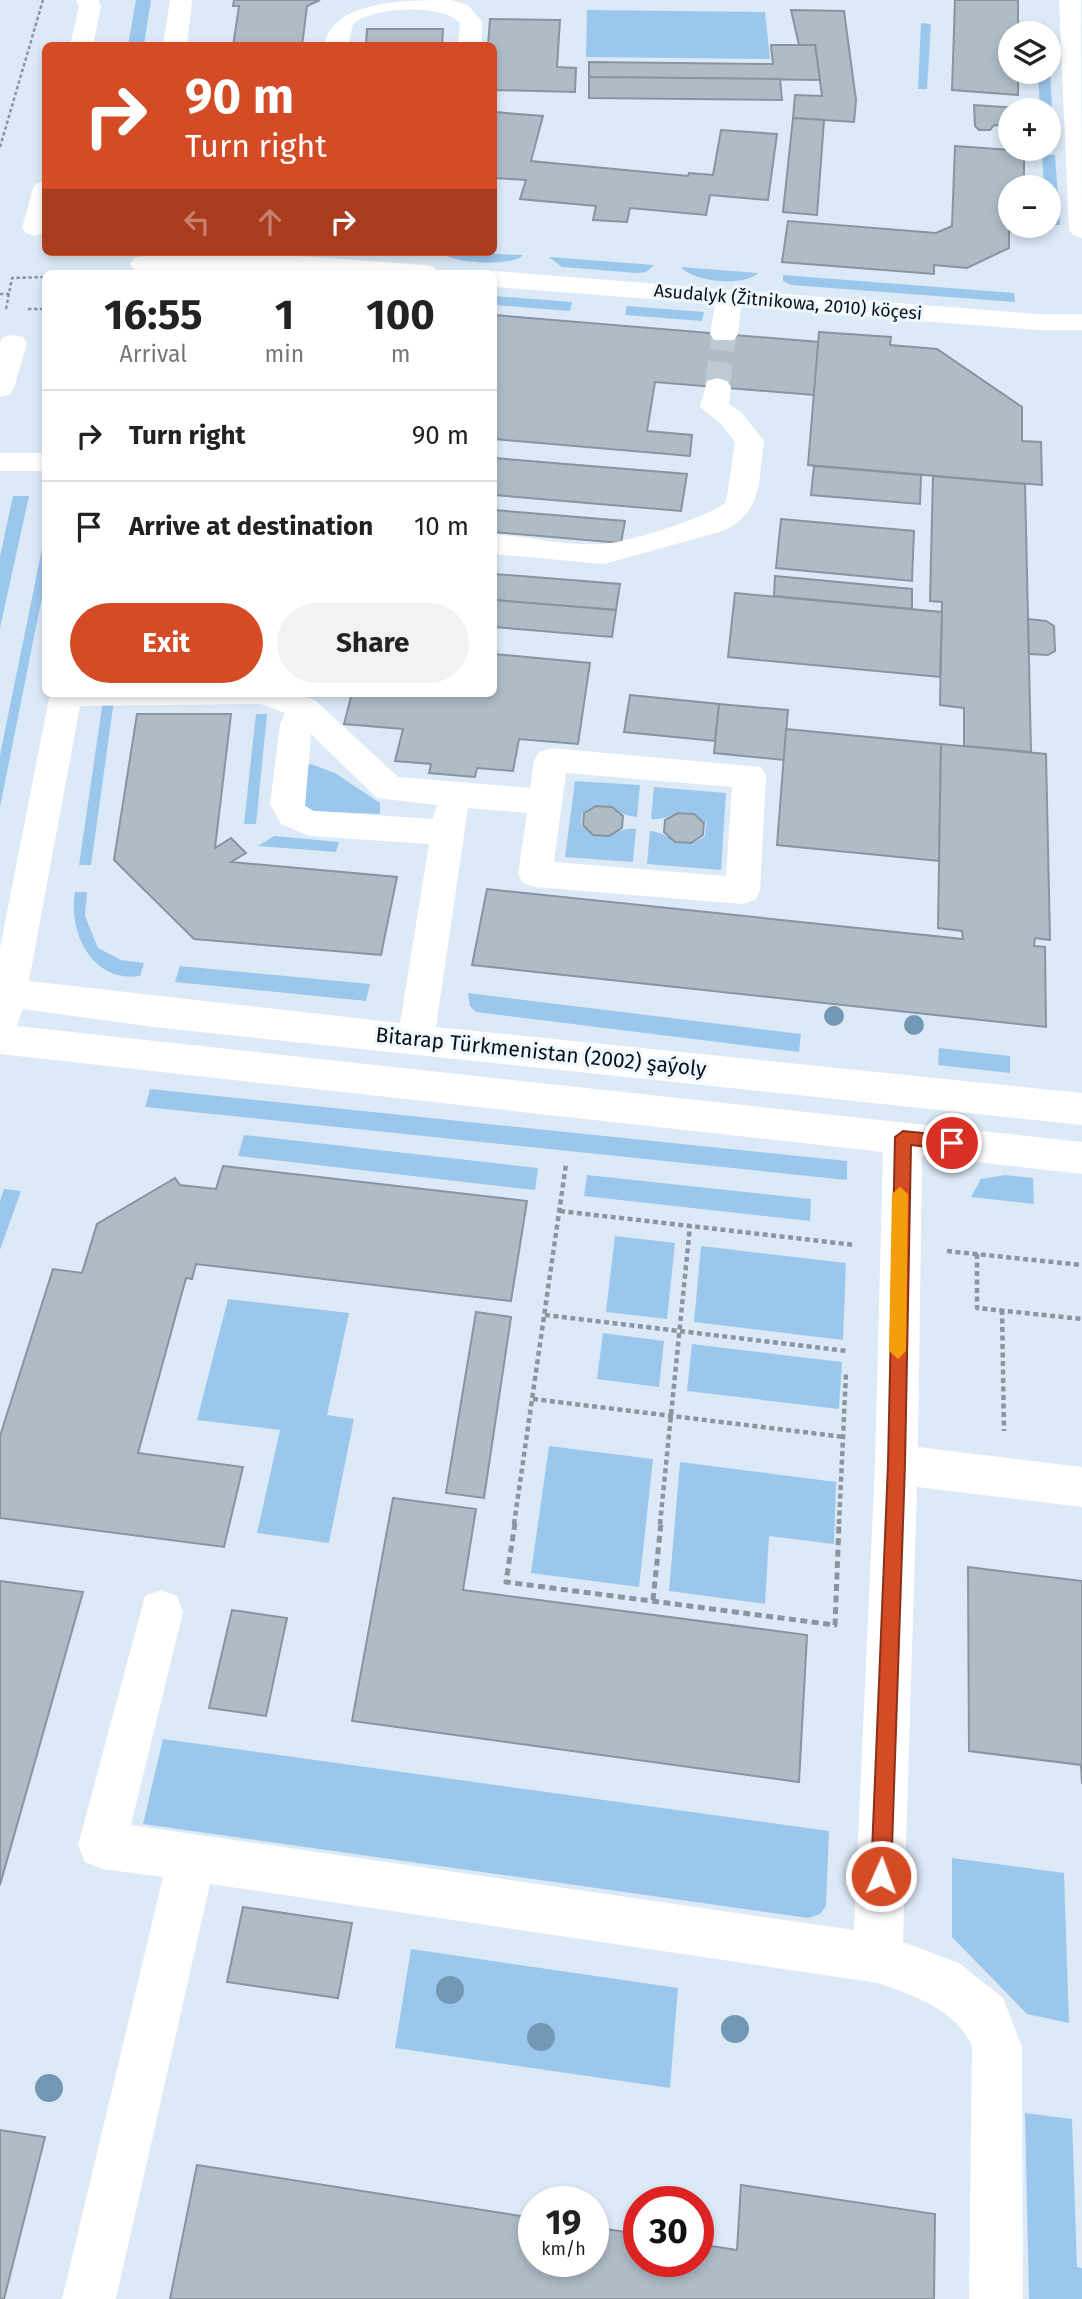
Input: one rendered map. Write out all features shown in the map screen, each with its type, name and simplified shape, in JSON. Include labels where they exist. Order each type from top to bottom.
[{"type":"street","points":[[82,42],[90,6],[87,0]]},
{"type":"street","points":[[176,42],[181,0]]},
{"type":"street","points":[[1070,0],[1082,230]]},
{"type":"street","points":[[336,42],[338,30],[348,15],[371,5],[425,3],[459,8],[471,22],[470,42]]},
{"type":"street","points":[[35,228],[42,203]]},
{"type":"street","points":[[143,263],[309,258],[358,270]]},
{"type":"street","name":"Asudalyk (Žitnikowa, 2010) köçesi","points":[[497,279],[1037,323],[1082,322]]},
{"type":"street","points":[[724,334],[729,298]]},
{"type":"street","points":[[0,388],[13,343]]},
{"type":"street","points":[[497,544],[604,554],[712,524],[729,516],[740,505],[750,441],[731,418],[714,407],[717,387]]},
{"type":"street","points":[[0,462],[42,463]]},
{"type":"street","points":[[0,1029],[4,992],[32,883],[65,697]]},
{"type":"street","points":[[274,697],[304,708],[389,789],[545,802]]},
{"type":"street","points":[[304,708],[296,724],[287,804],[293,815],[310,823],[447,833]]},
{"type":"street","points":[[551,760],[749,776],[743,891],[535,874],[545,802],[551,760]]},
{"type":"street","points":[[416,1040],[454,794]]},
{"type":"street","name":"Bitarap Türkmenistan (2002) şaýoly","points":[[4,992],[416,1040],[1082,1109]]},
{"type":"street","points":[[0,1039],[1082,1158]]},
{"type":"street","points":[[878,1958],[897,1464],[903,1137]]},
{"type":"street","points":[[897,1464],[1082,1487]]},
{"type":"street","points":[[161,1612],[102,1844],[878,1958],[941,1981],[985,2016],[997,2047],[996,2299]]},
{"type":"street","points":[[89,2299],[192,1857]]},
{"type":"path","points":[[0,147],[43,0]]},
{"type":"path","points":[[42,277],[12,278],[5,309],[42,309]]},
{"type":"path","points":[[0,294],[9,294]]},
{"type":"path","points":[[566,1164],[506,1582],[835,1625],[848,1338]]},
{"type":"path","points":[[560,1211],[852,1245]]},
{"type":"path","points":[[653,1600],[690,1226]]},
{"type":"path","points":[[851,1258],[853,1232]]},
{"type":"path","points":[[1082,1265],[974,1254],[977,1308],[1082,1319]]},
{"type":"path","points":[[1002,1310],[1004,1441]]},
{"type":"path","points":[[545,1315],[847,1351]]},
{"type":"path","points":[[533,1399],[844,1437]]},
{"type":"shaded area","points":[[136,0],[151,0],[144,42],[129,42]]},
{"type":"shaded area","points":[[587,10],[765,12],[770,59],[586,57]]},
{"type":"shaded area","points":[[921,23],[931,24],[927,89],[918,89]]},
{"type":"shaded area","points":[[1039,84],[1051,84],[1052,98],[1039,98]]},
{"type":"shaded area","points":[[1042,161],[1055,161],[1056,175],[1043,175]]},
{"type":"shaded area","points":[[523,255],[517,259],[495,262],[448,256]]},
{"type":"shaded area","points":[[549,257],[654,265],[646,272],[637,273],[562,267]]},
{"type":"shaded area","points":[[681,267],[758,273],[742,280],[719,281],[696,276]]},
{"type":"shaded area","points":[[783,275],[1014,293],[1015,302],[791,285],[783,281]]},
{"type":"shaded area","points":[[497,296],[572,302],[570,311],[497,305]]},
{"type":"shaded area","points":[[627,306],[704,312],[702,321],[625,315]]},
{"type":"shaded area","points":[[13,496],[29,496],[0,628],[0,556]]},
{"type":"shaded area","points":[[42,549],[42,597],[0,807],[0,755]]},
{"type":"shaded area","points":[[103,700],[114,700],[91,865],[79,865]]},
{"type":"shaded area","points":[[256,714],[267,714],[256,824],[244,824]]},
{"type":"shaded area","points":[[311,764],[335,773],[380,803],[380,814],[313,811],[304,806],[306,766]]},
{"type":"shaded area","points":[[575,781],[640,785],[637,817],[605,806],[582,813],[581,825],[596,835],[636,829],[633,862],[565,857]]},
{"type":"shaded area","points":[[654,787],[726,793],[721,870],[647,864],[650,831],[688,844],[705,836],[706,823],[690,813],[651,819]]},
{"type":"shaded area","points":[[274,836],[339,842],[336,852],[258,846]]},
{"type":"shaded area","points":[[75,892],[87,892],[85,916],[98,948],[121,960],[144,963],[140,976],[123,976],[109,971],[96,963],[87,952],[75,923]]},
{"type":"shaded area","points":[[180,966],[370,984],[366,1001],[175,982]]},
{"type":"shaded area","points":[[468,993],[801,1034],[799,1052],[476,1012],[470,1006]]},
{"type":"shaded area","points":[[939,1048],[1010,1056],[1010,1073],[938,1065]]},
{"type":"shaded area","points":[[150,1089],[847,1161],[847,1180],[145,1107]]},
{"type":"shaded area","points":[[244,1135],[538,1168],[535,1190],[238,1156]]},
{"type":"shaded area","points":[[587,1175],[811,1199],[810,1221],[584,1196]]},
{"type":"shaded area","points":[[1005,1175],[1033,1178],[1034,1204],[971,1197],[981,1179]]},
{"type":"shaded area","points":[[4,1189],[21,1191],[0,1250],[0,1201]]},
{"type":"shaded area","points":[[615,1236],[675,1243],[667,1319],[606,1312]]},
{"type":"shaded area","points":[[701,1246],[846,1263],[843,1340],[694,1322]]},
{"type":"shaded area","points":[[228,1299],[349,1313],[327,1415],[354,1419],[329,1543],[257,1533],[280,1430],[197,1420]]},
{"type":"shaded area","points":[[603,1333],[664,1341],[659,1387],[597,1379]]},
{"type":"shaded area","points":[[692,1344],[842,1362],[839,1409],[687,1391]]},
{"type":"shaded area","points":[[549,1446],[653,1459],[639,1587],[531,1573]]},
{"type":"shaded area","points":[[680,1462],[836,1482],[834,1544],[769,1536],[765,1604],[669,1591]]},
{"type":"shaded area","points":[[163,1739],[829,1831],[826,1906],[820,1914],[808,1918],[143,1824]]},
{"type":"shaded area","points":[[952,1858],[1064,1873],[1069,2023],[1027,2014],[952,1937]]},
{"type":"shaded area","points":[[411,1949],[678,1988],[670,2088],[395,2048]]},
{"type":"shaded area","points":[[1025,2113],[1072,2119],[1077,2267],[1082,2268],[1082,2299],[1029,2299]]},
{"type":"building","points":[[234,0],[320,0],[307,6],[302,42],[234,42],[239,6],[233,6]]},
{"type":"building","points":[[955,0],[1018,0],[1018,21],[998,21],[998,84],[1018,84],[1018,95],[952,90]]},
{"type":"building","points":[[791,10],[844,11],[856,100],[854,122],[793,118],[795,95],[822,96],[815,45],[799,45]]},
{"type":"building","points":[[490,19],[560,20],[557,67],[576,68],[575,92],[497,90],[497,42],[488,42]]},
{"type":"building","points":[[367,29],[443,29],[442,42],[366,42]]},
{"type":"building","points":[[771,45],[815,45],[820,80],[589,77],[589,62],[773,64]]},
{"type":"building","points":[[589,77],[780,79],[782,100],[589,98]]},
{"type":"building","points":[[974,105],[998,107],[998,125],[994,125],[990,130],[979,130],[975,126]]},
{"type":"building","points":[[497,112],[543,116],[531,161],[688,176],[689,173],[713,175],[721,130],[777,134],[768,200],[710,195],[706,215],[630,208],[627,222],[593,220],[596,206],[520,199],[526,180],[497,178]]},
{"type":"building","points":[[793,118],[824,120],[817,215],[783,212]]},
{"type":"building","points":[[955,146],[998,149],[998,161],[1024,161],[1024,175],[998,175],[998,238],[1009,238],[1009,248],[967,268],[934,265],[934,274],[782,262],[788,221],[936,233],[952,226]]},
{"type":"building","points":[[497,315],[819,342],[814,395],[655,382],[647,431],[692,435],[690,456],[497,439]]},
{"type":"building","points":[[819,332],[891,337],[890,345],[937,349],[1022,407],[1022,441],[1041,442],[1042,485],[808,465]]},
{"type":"building","points":[[497,458],[687,474],[681,511],[497,495]]},
{"type":"building","points":[[814,466],[921,475],[920,504],[811,495]]},
{"type":"building","points":[[933,476],[1025,484],[1031,752],[964,746],[964,708],[940,705],[942,602],[930,601]]},
{"type":"building","points":[[497,510],[625,521],[621,543],[497,532]]},
{"type":"building","points":[[781,519],[914,531],[912,581],[776,568]]},
{"type":"building","points":[[497,574],[620,584],[616,610],[497,600]]},
{"type":"building","points":[[775,576],[912,589],[912,609],[774,596]]},
{"type":"building","points":[[735,593],[942,612],[940,677],[728,657]]},
{"type":"building","points":[[497,600],[616,610],[612,637],[497,627]]},
{"type":"building","points":[[1028,619],[1046,621],[1054,626],[1055,651],[1048,655],[1029,654]]},
{"type":"building","points":[[497,654],[590,663],[578,744],[519,739],[513,771],[477,768],[475,777],[429,773],[431,764],[395,761],[403,729],[344,724],[351,697],[497,697]]},
{"type":"building","points":[[630,695],[719,704],[715,741],[624,732]]},
{"type":"building","points":[[719,704],[788,710],[784,760],[714,753]]},
{"type":"building","points":[[137,714],[231,714],[215,848],[231,838],[246,853],[231,862],[397,877],[381,955],[194,939],[114,860]]},
{"type":"building","points":[[786,729],[941,744],[939,861],[777,845]]},
{"type":"building","points":[[941,744],[1046,754],[1050,940],[1035,938],[1034,946],[1045,947],[1046,1027],[472,965],[487,889],[963,939],[962,931],[938,928]]},
{"type":"building","points":[[596,806],[612,807],[623,816],[622,828],[609,836],[593,835],[583,825],[584,813]]},
{"type":"building","points":[[678,813],[694,814],[704,823],[703,835],[691,843],[675,842],[664,832],[665,820]]},
{"type":"building","points":[[223,1166],[527,1201],[511,1301],[196,1264],[192,1279],[186,1278],[138,1453],[243,1467],[224,1547],[0,1518],[0,1436],[53,1269],[82,1273],[97,1224],[175,1178],[180,1185],[216,1189]]},
{"type":"building","points":[[476,1312],[511,1317],[484,1498],[446,1493]]},
{"type":"building","points":[[393,1498],[476,1509],[463,1590],[807,1635],[799,1782],[352,1721]]},
{"type":"building","points":[[968,1567],[1082,1581],[1082,1784],[1081,1765],[969,1751]]},
{"type":"building","points":[[0,1581],[83,1592],[0,1885]]},
{"type":"building","points":[[232,1610],[287,1618],[266,1716],[209,1708]]},
{"type":"building","points":[[243,1907],[352,1923],[338,1998],[227,1982]]},
{"type":"building","points":[[0,2130],[45,2137],[4,2299],[0,2299]]},
{"type":"building","points":[[197,2165],[518,2215],[518,2277],[609,2277],[609,2229],[623,2232],[623,2277],[714,2277],[714,2246],[737,2250],[741,2185],[935,2214],[934,2299],[170,2299]]},
{"type":"tunnel","points":[[717,387],[724,334]]},
{"type":"slow traffic","points":[[898,1351],[900,1194]]},
{"type":"route","points":[[881,1876],[897,1464],[903,1137],[952,1143]]}]
